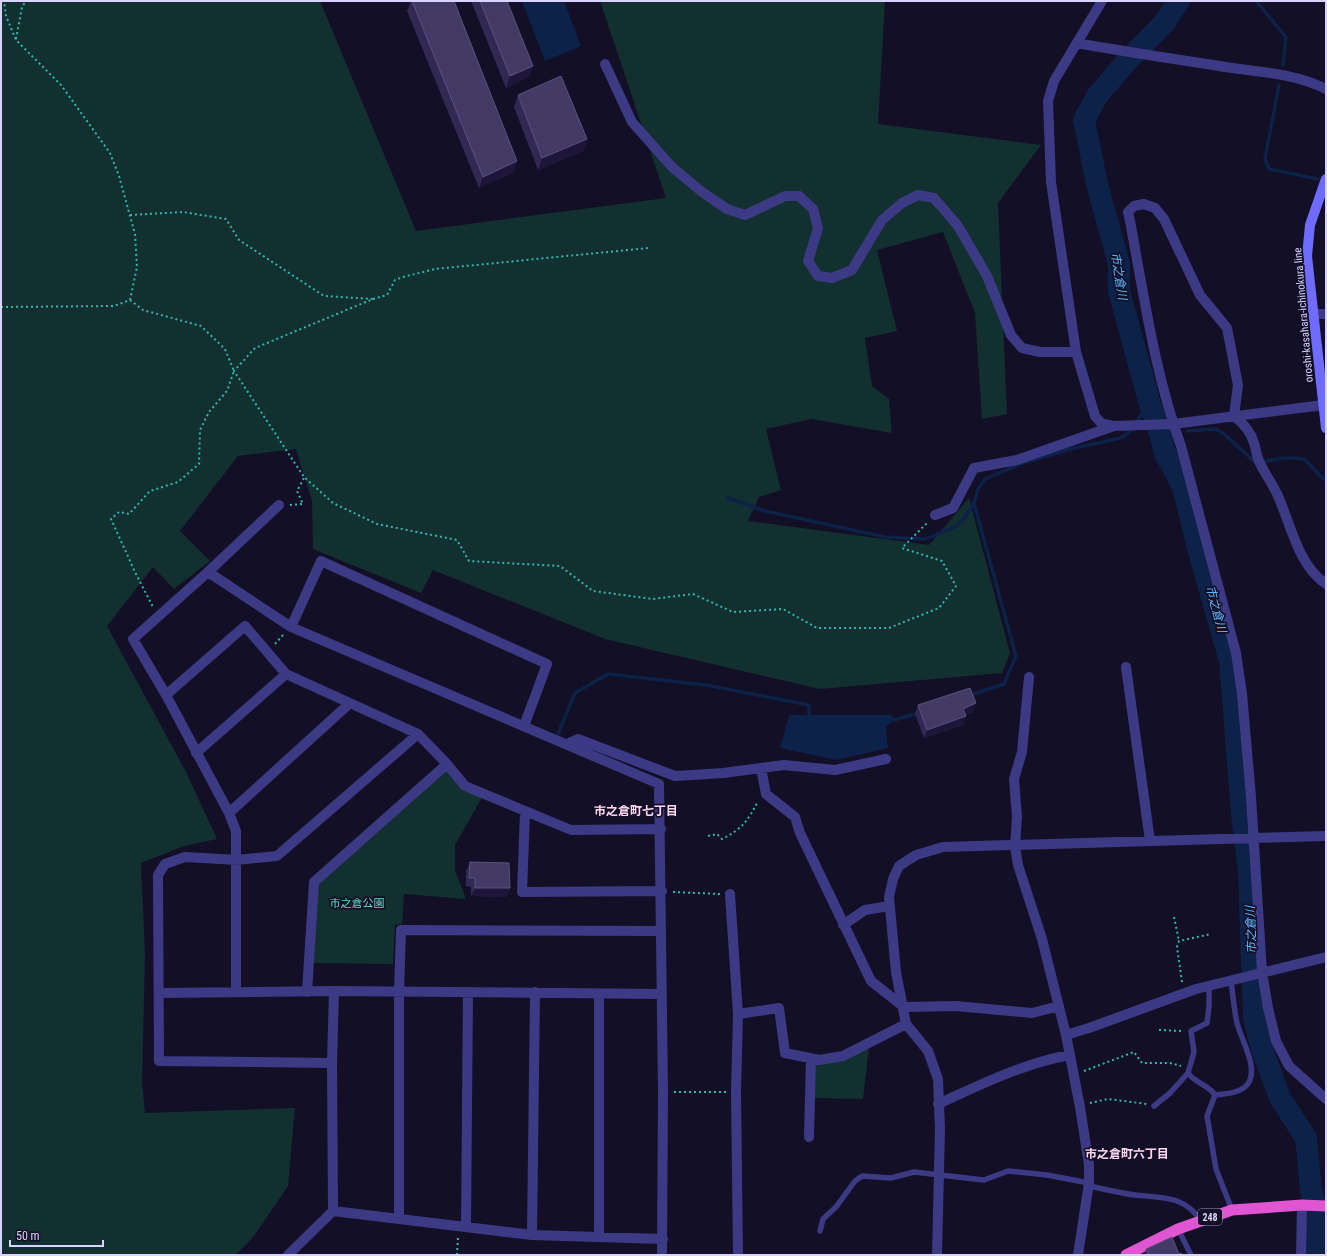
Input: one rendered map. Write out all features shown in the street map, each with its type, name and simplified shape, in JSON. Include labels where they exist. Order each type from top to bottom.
[{"type":"highway","name":"248","points":[[1126,1255],[1178,1229],[1232,1210],[1302,1205],[1326,1206]]},
{"type":"main road","name":"oroshi-kasahara-ichinokura line","points":[[1326,179],[1310,225],[1307,256],[1326,428]]},
{"type":"street","points":[[1102,1],[1054,81],[1048,101],[1047,120],[1051,182],[1076,352],[1095,416],[1101,423],[1114,426]]},
{"type":"street","points":[[1077,43],[1119,51],[1276,74],[1302,79],[1326,89]]},
{"type":"street","points":[[605,64],[632,122],[672,167],[702,192],[727,209],[745,215],[785,196],[799,196],[813,209],[818,228],[808,262],[818,276],[832,278],[852,270],[882,220],[902,203],[918,195],[934,198],[958,226],[987,276],[1012,335],[1022,348],[1040,352],[1076,352]]},
{"type":"street","points":[[1234,416],[1238,385],[1227,328],[1200,294],[1164,219],[1155,208],[1144,204],[1134,206],[1128,212],[1150,328],[1173,424],[1181,446],[1236,653],[1242,702],[1254,837],[1262,972],[1276,1041],[1289,1066],[1326,1099]]},
{"type":"street","points":[[1313,314],[1326,314]]},
{"type":"street","points":[[935,515],[953,508],[974,468],[1017,460],[1114,426],[1173,424],[1323,405]]},
{"type":"street","points":[[1234,416],[1244,424],[1254,442],[1260,463],[1277,495],[1295,542],[1318,578],[1326,584]]},
{"type":"street","points":[[236,992],[236,831],[229,813],[166,695],[133,639],[279,506]]},
{"type":"street","points":[[291,628],[321,561],[547,664],[524,726]]},
{"type":"street","points":[[208,572],[291,628],[659,784],[662,891],[662,1255]]},
{"type":"street","points":[[166,695],[245,626],[286,674],[418,734],[447,764],[465,786],[571,830],[661,829]]},
{"type":"street","points":[[1126,667],[1150,841]]},
{"type":"street","points":[[196,753],[286,674]]},
{"type":"street","points":[[1029,677],[1022,752],[1014,780],[1017,817],[1016,846],[1018,865],[1042,938],[1066,1035],[1080,1107],[1089,1165],[1089,1185],[1078,1255]]},
{"type":"street","points":[[229,813],[350,703]]},
{"type":"street","points":[[332,1063],[159,1061],[158,875],[165,864],[186,857],[236,860],[277,856],[418,734]]},
{"type":"street","points":[[567,744],[578,739],[675,776],[723,773],[784,765],[835,770],[886,758]]},
{"type":"street","points":[[307,992],[314,882],[447,764]]},
{"type":"street","points":[[761,768],[766,794],[795,817],[800,833],[871,981],[904,1007],[956,1006],[1032,1013],[1059,1006]]},
{"type":"street","points":[[525,812],[522,892],[662,891]]},
{"type":"street","points":[[937,1255],[940,1129],[938,1079],[928,1051],[906,1024],[904,1007],[896,972],[889,897],[893,879],[900,866],[916,855],[943,847],[1326,836]]},
{"type":"street","points":[[730,894],[738,1014],[736,1092],[738,1255]]},
{"type":"street","points":[[843,925],[865,910],[890,906]]},
{"type":"street","points":[[399,1218],[399,992],[401,930],[661,931]]},
{"type":"street","points":[[1066,1035],[1183,993],[1326,957]]},
{"type":"street","points":[[159,993],[334,991],[662,994]]},
{"type":"street","points":[[288,1255],[333,1211],[332,1063],[334,991]]},
{"type":"street","points":[[463,1226],[468,992]]},
{"type":"street","points":[[532,1235],[535,992]]},
{"type":"street","points":[[599,994],[599,1236]]},
{"type":"street","points":[[738,1014],[779,1008],[785,1053],[819,1060],[843,1056],[906,1024]]},
{"type":"street","points":[[938,1104],[988,1082],[1050,1059],[1070,1055]]},
{"type":"street","points":[[809,1138],[812,1058]]},
{"type":"street","points":[[1302,1205],[1302,1255]]},
{"type":"street","points":[[333,1211],[532,1235],[662,1239]]},
{"type":"lane","points":[[1215,1095],[1237,1091],[1247,1085],[1251,1074],[1250,1058],[1237,1024],[1233,980]]},
{"type":"lane","points":[[1154,1106],[1170,1093],[1189,1070],[1194,1052],[1191,1031],[1206,1022],[1209,1007],[1209,986]]},
{"type":"lane","points":[[1189,1070],[1192,1078],[1212,1091],[1215,1095]]},
{"type":"lane","points":[[1215,1095],[1206,1116],[1216,1169],[1232,1210]]},
{"type":"lane","points":[[820,1231],[823,1219],[836,1207],[855,1181],[862,1176],[891,1178],[914,1172],[984,1180],[1008,1171],[1047,1175],[1134,1195],[1163,1197],[1182,1202],[1196,1212],[1201,1221]]},
{"type":"lane","points":[[1178,1229],[1191,1255]]},
{"type":"path","points":[[4,1],[6,16],[16,40],[61,85],[110,153],[119,176],[135,234],[137,267],[130,300]]},
{"type":"path","points":[[16,40],[22,7],[26,1]]},
{"type":"path","points":[[130,215],[183,212],[226,219],[240,240],[324,296],[373,299]]},
{"type":"path","points":[[159,616],[147,596],[111,518],[119,512],[129,514],[150,491],[178,482],[199,464],[200,430],[208,412],[227,391],[234,371],[255,348],[373,299],[387,296],[395,280],[403,277],[435,269],[648,248]]},
{"type":"path","points":[[1,307],[114,306],[130,300]]},
{"type":"path","points":[[130,300],[142,310],[201,326],[225,350],[234,371],[304,477],[333,503],[377,524],[457,540],[469,561],[560,566],[593,591],[653,599],[693,594],[733,612],[783,609],[817,628],[889,628],[939,608],[956,586],[942,561],[902,548],[935,515]]},
{"type":"path","points":[[303,504],[297,491],[304,477]]},
{"type":"path","points":[[267,651],[291,628]]},
{"type":"path","points":[[708,836],[717,834],[722,839],[738,831],[749,819],[760,797],[766,794]]},
{"type":"path","points":[[662,891],[730,894]]},
{"type":"path","points":[[1174,917],[1179,941],[1178,947],[1183,993]]},
{"type":"path","points":[[1179,941],[1211,934]]},
{"type":"path","points":[[1159,1030],[1191,1031]]},
{"type":"path","points":[[1074,1076],[1134,1052],[1142,1064],[1170,1063],[1189,1070]]},
{"type":"path","points":[[663,1092],[736,1092]]},
{"type":"path","points":[[1080,1107],[1094,1101],[1108,1099],[1143,1102],[1154,1106]]},
{"type":"path","points":[[457,1255],[463,1226]]},
{"type":"green space","points":[[1,1],[320,1],[416,231],[666,198],[600,1],[885,1],[878,124],[1041,145],[998,203],[1007,414],[982,419],[975,313],[943,232],[877,250],[897,331],[865,338],[872,386],[889,399],[892,433],[811,419],[766,429],[781,490],[759,497],[748,521],[929,545],[969,498],[1010,653],[1002,673],[820,689],[605,639],[433,570],[421,593],[313,549],[312,501],[296,449],[238,456],[180,531],[210,561],[174,589],[153,567],[107,626],[186,772],[217,839],[184,846],[141,863],[145,955],[142,1082],[145,1113],[295,1108],[288,1186],[254,1236],[236,1255],[1,1255]]},
{"type":"green space","name":"市之倉公園","points":[[447,764],[465,786],[484,794],[455,845],[455,870],[466,899],[404,894],[402,924],[395,925],[393,964],[308,963],[314,882]]},
{"type":"green space","points":[[869,1047],[863,1099],[815,1098],[814,1064]]},
{"type":"water","points":[[522,1],[564,1],[581,46],[545,61]]},
{"type":"water","points":[[789,715],[892,715],[894,720],[886,727],[888,748],[837,760],[780,748]]},
{"type":"building","points":[[412,1],[454,1],[517,161],[483,177]]},
{"type":"building","points":[[480,1],[507,1],[533,66],[510,76]]},
{"type":"building","points":[[561,76],[587,139],[542,158],[518,95]]},
{"type":"building","points":[[970,688],[976,703],[963,709],[966,716],[927,730],[918,705]]},
{"type":"building","points":[[470,862],[509,863],[510,888],[475,888],[475,878],[469,878]]},
{"type":"building","points":[[1172,1237],[1179,1254],[1181,1253],[1183,1255],[1149,1255],[1146,1249]]},
{"type":"waterway","name":"市之倉川","points":[[1179,1],[1165,22],[1127,61],[1097,96],[1084,120],[1097,184],[1119,264],[1119,291],[1165,453],[1183,487],[1198,548],[1230,661],[1242,814],[1249,873],[1254,1018],[1261,1046],[1280,1098],[1306,1138],[1311,1190],[1318,1218],[1313,1255]]},
{"type":"waterway","points":[[1256,1],[1286,37],[1283,65]]},
{"type":"waterway","points":[[1279,85],[1265,159],[1269,169],[1318,179]]},
{"type":"waterway","points":[[728,498],[765,511],[885,537],[925,539],[955,527],[963,520],[974,503],[978,489],[985,479],[1023,463],[1070,449],[1121,438],[1133,429],[1149,401]]},
{"type":"waterway","points":[[1188,431],[1215,429],[1223,433],[1256,463],[1289,458],[1302,459],[1326,480]]},
{"type":"waterway","name":"市之倉川","points":[[1161,437],[1166,436]]},
{"type":"waterway","points":[[970,695],[1004,684],[1016,656],[974,503]]},
{"type":"waterway","points":[[558,734],[575,693],[608,674],[706,685],[809,705],[809,717]]},
{"type":"waterway","points":[[894,720],[918,713]]},
{"type":"district","name":"市之倉町七丁目","points":[[636,811]]},
{"type":"district","name":"市之倉町六丁目","points":[[1127,1154]]}]
